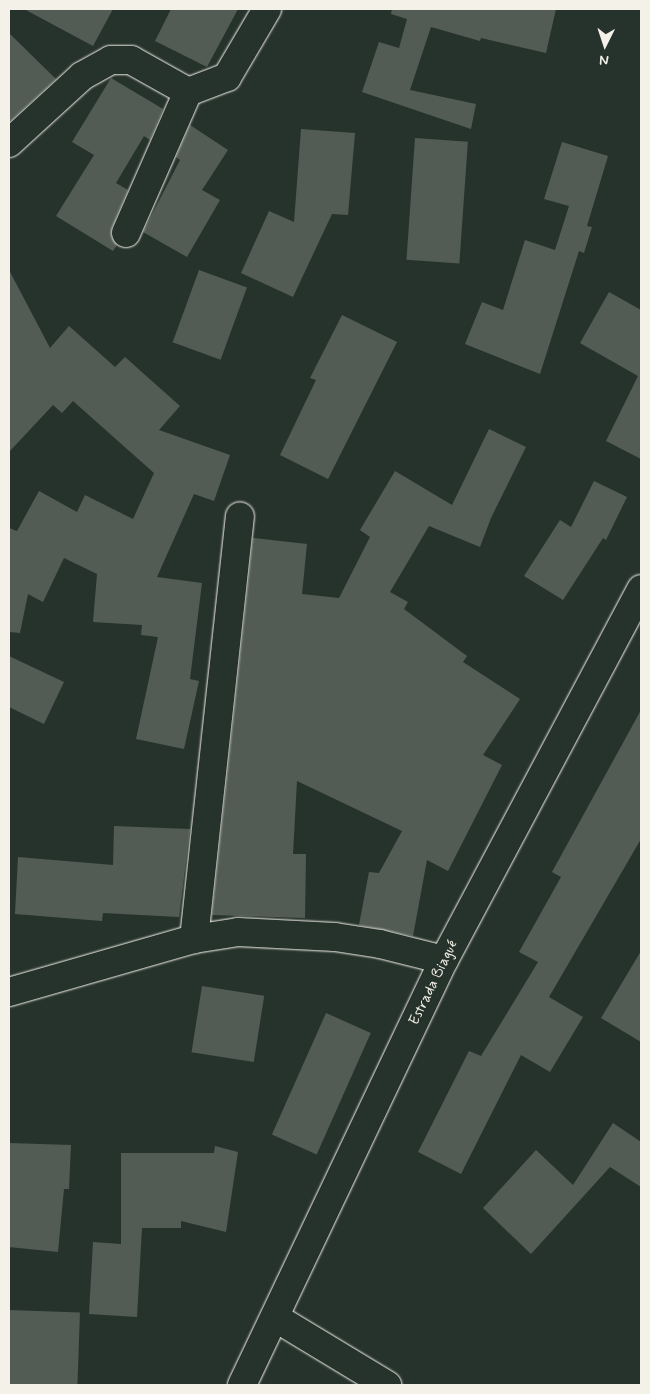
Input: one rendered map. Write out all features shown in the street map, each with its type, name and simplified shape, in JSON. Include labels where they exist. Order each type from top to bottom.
[{"type":"street","points":[[126,233],[188,92],[227,77],[267,9]]},
{"type":"street","points":[[9,143],[82,76],[111,60],[131,60],[188,92]]},
{"type":"street","points":[[194,939],[240,516]]},
{"type":"street","name":"Estrada Biagué","points":[[242,1385],[276,1318],[444,960],[641,589]]},
{"type":"street","points":[[9,992],[194,939],[238,932],[274,931],[380,944],[444,960]]},
{"type":"street","points":[[276,1318],[387,1385]]},
{"type":"building","points":[[24,9],[113,9],[93,46]]},
{"type":"building","points":[[171,9],[238,9],[207,67],[155,41]]},
{"type":"building","points":[[392,9],[556,9],[546,53],[481,38],[480,41],[431,27],[410,90],[476,104],[471,129],[362,92],[379,42],[399,48],[407,19],[391,14]]},
{"type":"building","points":[[9,33],[56,79],[9,122]]},
{"type":"building","points":[[111,78],[163,109],[150,140],[144,136],[116,183],[128,190],[112,227],[111,235],[117,245],[113,251],[56,216],[94,155],[72,142]]},
{"type":"building","points":[[190,125],[228,150],[202,190],[220,200],[187,257],[143,232],[180,160],[176,157]]},
{"type":"building","points":[[301,129],[355,133],[348,215],[332,214],[293,297],[241,273],[269,211],[294,222]]},
{"type":"building","points":[[415,138],[468,142],[459,263],[406,260]]},
{"type":"building","points":[[562,142],[608,156],[587,226],[592,227],[584,253],[579,251],[540,374],[465,344],[482,302],[503,310],[525,240],[555,250],[569,206],[544,199]]},
{"type":"building","points":[[9,270],[50,348],[69,326],[115,367],[125,357],[180,406],[159,430],[230,455],[214,501],[194,494],[157,577],[202,583],[190,679],[199,681],[184,749],[136,739],[158,637],[141,635],[142,625],[93,622],[97,574],[64,558],[43,602],[28,594],[20,633],[9,632],[9,528],[17,531],[39,491],[77,512],[85,495],[133,519],[154,473],[73,401],[62,413],[53,405],[9,452]]},
{"type":"building","points":[[199,270],[247,287],[221,360],[173,342]]},
{"type":"building","points":[[609,292],[641,310],[641,459],[606,441],[638,376],[580,343]]},
{"type":"building","points":[[342,315],[397,342],[328,479],[280,455],[316,380],[310,378]]},
{"type":"building","points":[[489,429],[526,447],[491,518],[480,547],[429,526],[390,592],[408,602],[404,609],[467,656],[463,662],[520,699],[483,755],[502,765],[448,871],[427,860],[413,936],[359,925],[369,872],[379,873],[402,831],[297,781],[293,854],[306,854],[305,918],[212,915],[253,538],[307,544],[302,594],[339,598],[370,537],[360,530],[395,471],[452,505]]},
{"type":"building","points":[[594,481],[627,497],[606,540],[603,538],[563,600],[524,576],[560,520],[571,527]]},
{"type":"building","points":[[9,656],[64,682],[44,724],[9,707]]},
{"type":"building","points":[[641,710],[641,839],[549,997],[583,1017],[550,1072],[521,1055],[461,1174],[418,1152],[469,1051],[481,1056],[538,962],[519,952],[561,877],[552,872]]},
{"type":"building","points":[[114,826],[190,829],[179,917],[103,913],[102,921],[15,914],[18,857],[113,865]]},
{"type":"building","points":[[641,951],[641,1042],[601,1018]]},
{"type":"building","points":[[202,986],[264,996],[254,1062],[192,1052]]},
{"type":"building","points":[[326,1013],[371,1033],[317,1154],[272,1135]]},
{"type":"building","points":[[613,1123],[641,1142],[641,1187],[610,1167],[531,1254],[483,1208],[536,1150],[573,1185]]},
{"type":"building","points":[[9,1143],[71,1145],[69,1189],[64,1189],[58,1252],[9,1247]]},
{"type":"building","points":[[215,1146],[238,1152],[226,1232],[181,1221],[181,1228],[142,1228],[137,1317],[89,1314],[93,1242],[121,1244],[121,1153],[214,1153]]},
{"type":"building","points":[[9,1310],[80,1312],[77,1385],[9,1385]]}]
